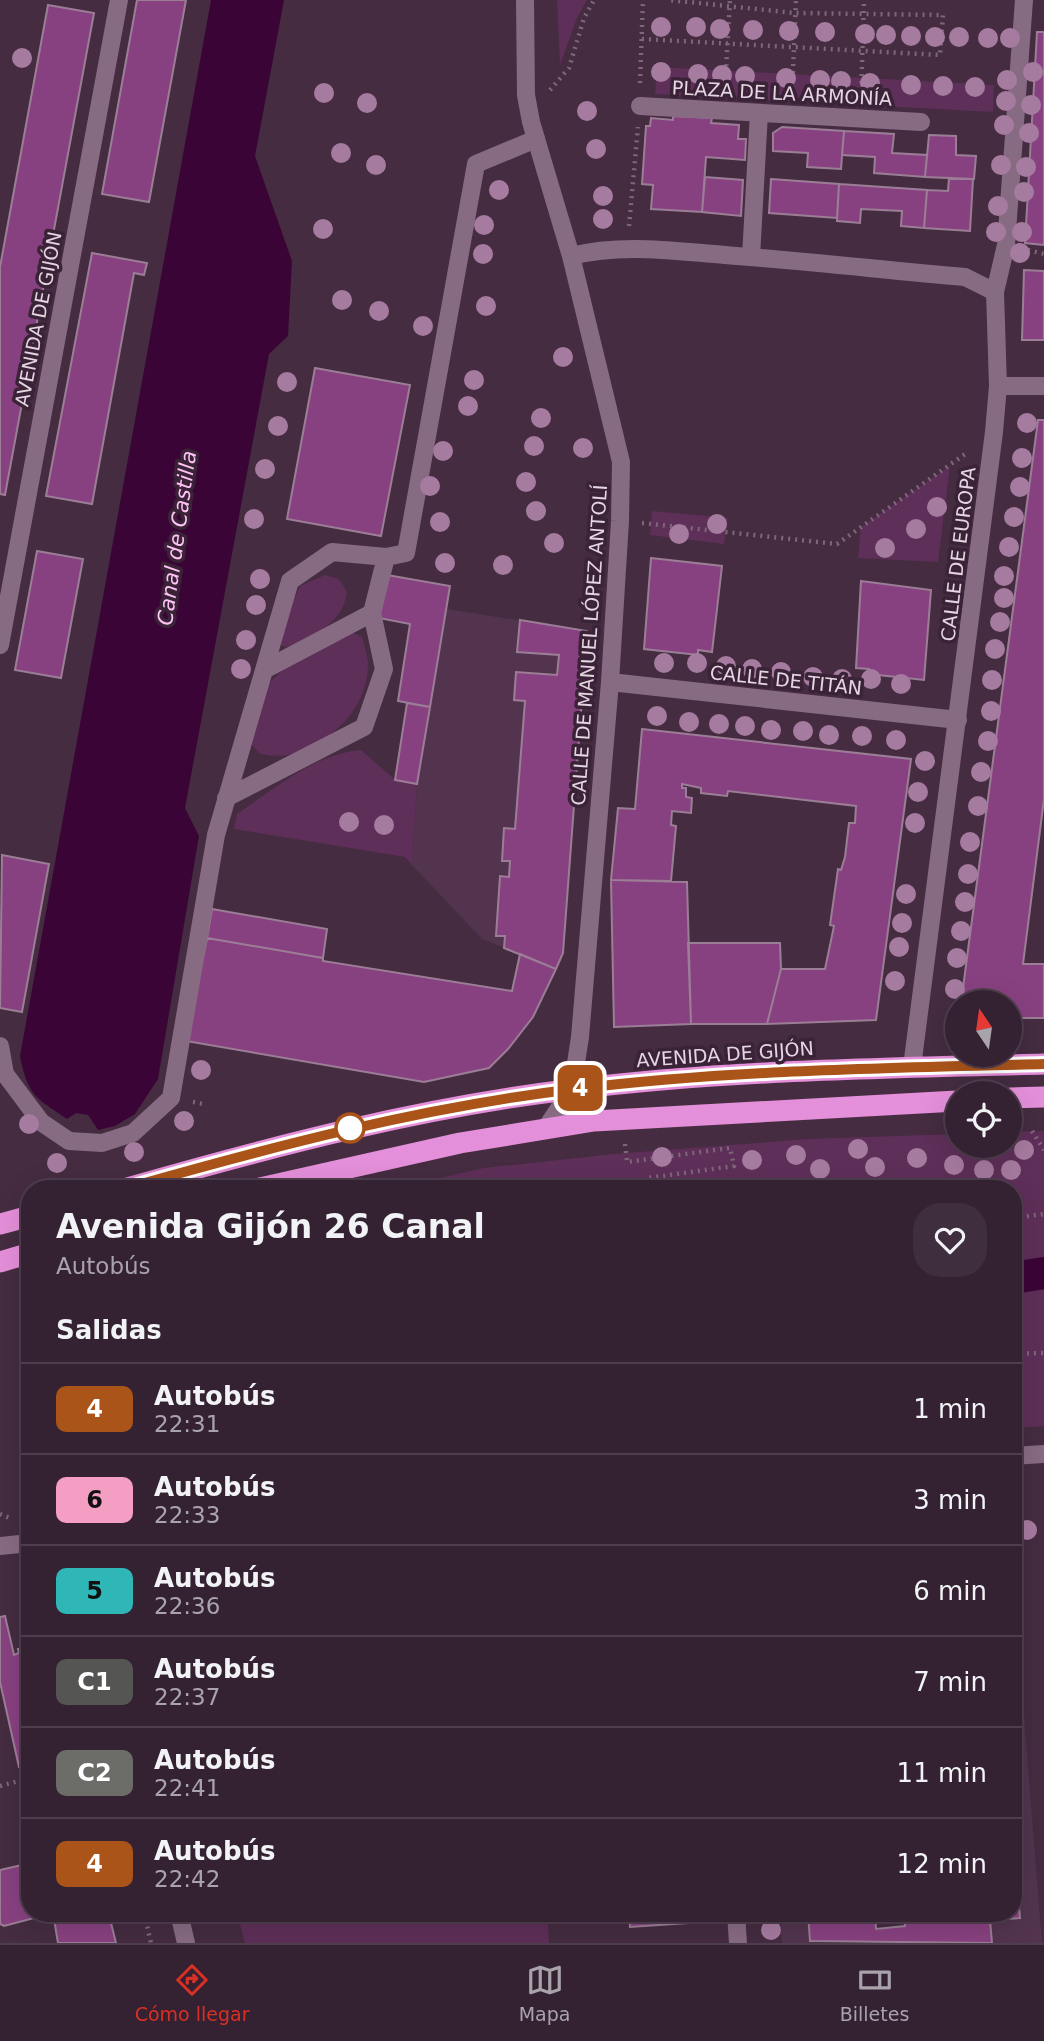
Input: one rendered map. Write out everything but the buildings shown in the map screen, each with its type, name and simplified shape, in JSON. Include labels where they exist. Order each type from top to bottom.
[{"type":"highway","name":"AVENIDA DE GIJÓN","points":[[157,1180],[364,1125],[572,1089],[780,1072],[1044,1064]]},
{"type":"highway","points":[[1022,1098],[1044,1097]]},
{"type":"highway","points":[[291,1180],[329,1170],[546,1128],[622,1118],[945,1102]]},
{"type":"highway","points":[[0,1224],[21,1218]]},
{"type":"highway","points":[[0,1262],[21,1256]]},
{"type":"street","name":"AVENIDA DE GIJÓN","points":[[0,645],[119,0]]},
{"type":"street","name":"CALLE DE MANUEL LÓPEZ ANTOLÍ","points":[[525,0],[526,95],[536,139],[571,256],[621,462],[610,682],[580,1037],[572,1089],[546,1128]]},
{"type":"street","name":"CALLE DE EUROPA","points":[[912,1067],[994,432],[998,386],[995,292],[1006,245],[1024,0]]},
{"type":"street","name":"PLAZA DE LA ARMONÍA","points":[[640,106],[921,122]]},
{"type":"street","points":[[751,257],[759,113]]},
{"type":"street","points":[[0,1046],[5,1074],[41,1122],[69,1141],[102,1143],[133,1133],[171,1098],[216,835],[290,581],[332,552],[386,557],[406,553],[475,164],[536,139]]},
{"type":"street","points":[[571,256],[599,249],[627,247],[751,257],[965,277],[995,292]]},
{"type":"street","points":[[998,386],[1044,386]]},
{"type":"street","points":[[226,798],[364,727],[384,669],[372,613],[386,557]]},
{"type":"street","points":[[264,670],[372,613]]},
{"type":"street","name":"CALLE DE TITÁN","points":[[610,682],[958,720]]},
{"type":"street","points":[[1022,1455],[1044,1454]]},
{"type":"street","points":[[0,1546],[21,1544]]},
{"type":"street","points":[[181,1922],[187,1943]]},
{"type":"street","points":[[737,1922],[738,1943]]},
{"type":"path","points":[[526,95],[549,91],[569,68],[584,18],[594,0]]},
{"type":"path","points":[[642,38],[940,55],[943,15],[795,13],[729,3],[669,0]]},
{"type":"path","points":[[792,115],[796,0]]},
{"type":"path","points":[[860,119],[864,0]]},
{"type":"path","points":[[724,111],[729,3]]},
{"type":"path","points":[[620,521],[837,544],[994,432]]},
{"type":"path","points":[[622,1118],[627,1162],[730,1149],[734,1166],[648,1180]]},
{"type":"path","points":[[1032,1131],[1044,1150]]},
{"type":"path","points":[[1022,1217],[1044,1214]]},
{"type":"path","points":[[1022,1354],[1044,1353]]},
{"type":"path","points":[[0,1786],[21,1780]]},
{"type":"path","points":[[146,1922],[151,1943]]},
{"type":"shaded area","points":[[557,0],[587,0],[577,18],[560,65]]},
{"type":"shaded area","points":[[657,67],[994,85],[993,112],[655,94]]},
{"type":"shaded area","points":[[950,466],[938,562],[858,558],[861,527]]},
{"type":"shaded area","points":[[652,511],[728,518],[724,544],[650,535]]},
{"type":"shaded area","points":[[325,575],[339,579],[347,592],[340,613],[318,632],[288,647],[280,645],[288,613],[300,586]]},
{"type":"shaded area","points":[[447,609],[587,631],[563,953],[556,969],[482,939],[412,865],[417,784]]},
{"type":"shaded area","points":[[352,632],[362,637],[368,663],[367,680],[354,710],[331,734],[318,743],[284,756],[260,754],[250,743],[268,684],[290,663]]},
{"type":"shaded area","points":[[361,750],[395,780],[417,784],[412,865],[405,857],[234,829],[237,814],[281,783],[328,758]]},
{"type":"shaded area","points":[[1044,1131],[1044,1426],[1022,1427],[1022,1180],[431,1180],[484,1168],[614,1154],[808,1139],[945,1134],[945,1158],[1022,1158],[1022,1132]]},
{"type":"shaded area","points":[[1022,1692],[1042,1943],[992,1943],[990,1922],[1022,1922]]},
{"type":"shaded area","points":[[239,1922],[548,1922],[549,1943],[245,1943]]},
{"type":"shaded area","points":[[780,1922],[809,1922],[810,1940],[816,1943],[782,1943]]},
{"type":"water","points":[[211,0],[284,0],[255,156],[292,261],[288,336],[269,354],[185,808],[199,836],[158,1079],[135,1114],[115,1126],[98,1130],[88,1115],[76,1113],[67,1119],[40,1100],[26,1079],[20,1056]]},
{"type":"waterway","name":"Canal de Castilla","points":[[1022,1277],[1044,1273]]},
{"type":"bus line","name":"4","points":[[155,1180],[364,1125],[572,1089],[780,1072],[1044,1064]]}]
